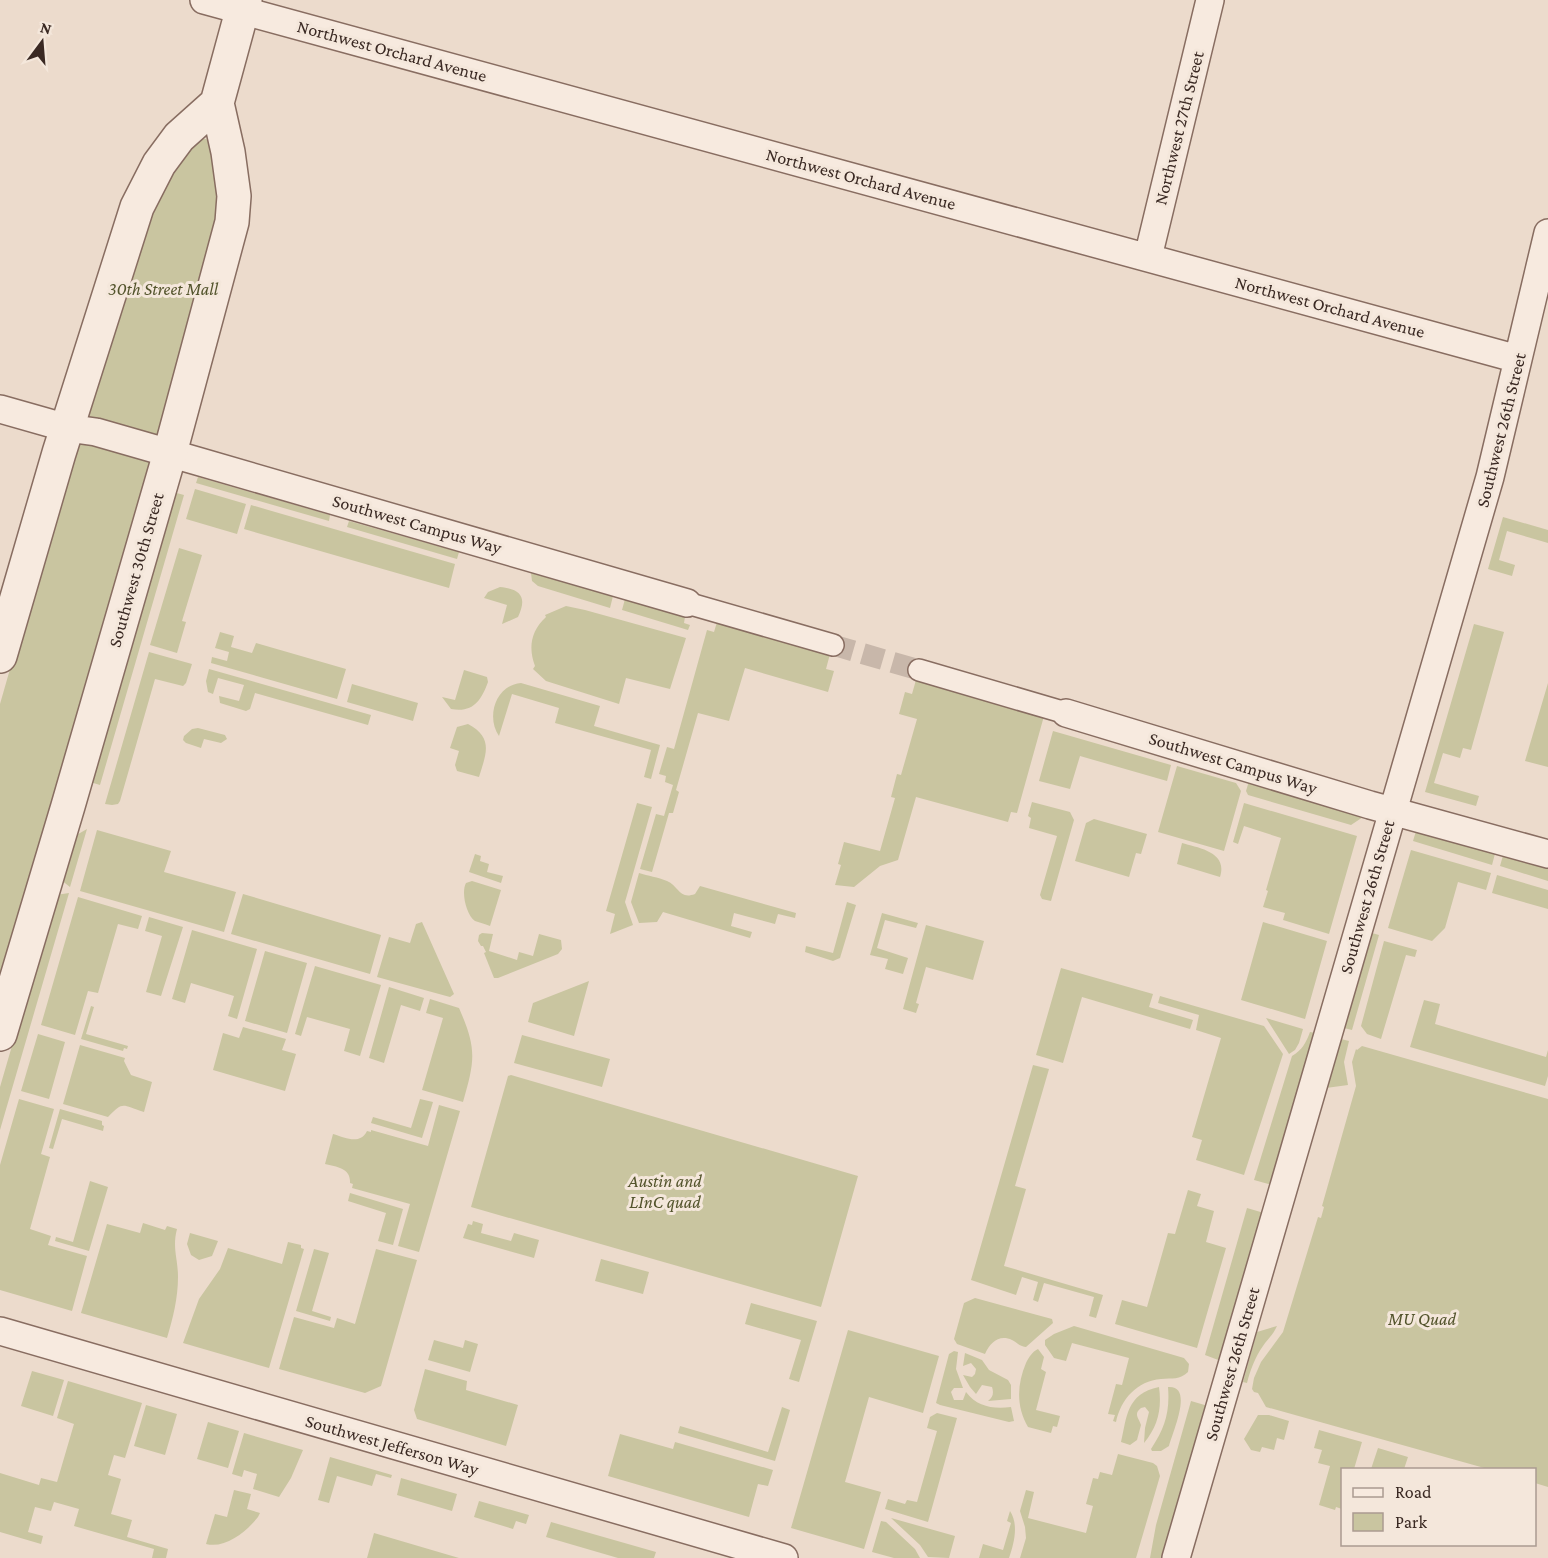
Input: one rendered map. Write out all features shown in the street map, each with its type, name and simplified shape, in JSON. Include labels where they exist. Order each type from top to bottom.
[{"type":"street","name":"Northwest Orchard Avenue","points":[[204,0],[244,6],[431,61],[1518,359]]},
{"type":"street","name":"Northwest 27th Street","points":[[1148,256],[1210,0]]},
{"type":"street","name":"Southwest 30th Street","points":[[0,1034],[170,453],[232,222],[234,196],[228,152],[217,103],[244,6]]},
{"type":"street","points":[[0,656],[67,428],[136,207],[159,164],[179,137],[217,103]]},
{"type":"street","name":"Southwest 26th Street","points":[[1176,1558],[1490,477],[1548,233]]},
{"type":"street","name":"Southwest Campus Way","points":[[0,409],[67,428],[96,432],[833,645]]},
{"type":"street","name":"Southwest Campus Way","points":[[919,670],[1392,811],[1548,854]]},
{"type":"street","name":"Southwest Jefferson Way","points":[[0,1331],[784,1558]]},
{"type":"green space","name":"30th Street Mall","points":[[198,139],[206,139],[212,143],[225,217],[0,1010],[0,704],[140,216]]},
{"type":"green space","points":[[198,477],[330,515],[329,521],[196,483]]},
{"type":"green space","points":[[195,489],[246,504],[237,534],[186,519]]},
{"type":"green space","points":[[173,492],[184,495],[100,785],[90,782]]},
{"type":"green space","points":[[251,505],[455,564],[449,588],[244,529]]},
{"type":"green space","points":[[1503,517],[1548,530],[1548,543],[1507,531],[1499,560],[1515,565],[1512,576],[1488,569]]},
{"type":"green space","points":[[349,521],[459,552],[457,559],[347,527]]},
{"type":"green space","points":[[179,548],[202,555],[182,621],[186,622],[177,653],[150,645]]},
{"type":"green space","points":[[531,573],[613,596],[610,608],[538,586],[532,581]]},
{"type":"green space","points":[[500,587],[518,592],[522,600],[518,617],[502,624],[507,605],[484,598],[488,592]]},
{"type":"green space","points":[[625,599],[685,617],[684,623],[690,625],[688,630],[622,610]]},
{"type":"green space","points":[[566,606],[686,638],[670,689],[626,678],[619,704],[546,681],[533,669],[535,666],[532,640],[537,628],[546,617],[545,615]]},
{"type":"green space","points":[[717,622],[830,654],[826,669],[834,671],[828,692],[745,668],[729,721],[698,713],[676,790],[679,792],[673,813],[669,813],[652,872],[640,869],[656,814],[664,816],[673,785],[665,782],[666,776],[659,774],[667,747],[674,749],[707,630],[714,632]]},
{"type":"green space","points":[[1474,624],[1504,632],[1471,750],[1463,748],[1460,758],[1443,753],[1434,783],[1479,796],[1476,806],[1425,792]]},
{"type":"green space","points":[[220,632],[234,636],[231,647],[252,653],[256,643],[346,669],[337,699],[211,663],[212,657],[227,661],[229,652],[215,648]]},
{"type":"green space","points":[[149,652],[192,664],[183,686],[155,679],[120,801],[118,804],[105,804]]},
{"type":"green space","points":[[209,669],[371,715],[368,725],[255,693],[250,709],[246,711],[220,703],[219,696],[239,701],[244,685],[218,678],[213,694],[208,692],[206,681]]},
{"type":"green space","points":[[464,670],[487,677],[488,682],[479,700],[471,707],[451,709],[442,697],[455,700]]},
{"type":"green space","points":[[916,680],[1044,716],[1017,813],[1011,812],[1008,822],[916,797],[898,860],[880,866],[854,887],[835,885],[844,842],[880,851],[895,798],[891,797],[897,774],[901,775],[917,719],[899,714],[905,692],[912,694]]},
{"type":"green space","points":[[521,683],[600,706],[594,726],[660,745],[651,779],[644,777],[651,750],[555,723],[559,708],[512,694],[499,736],[493,720],[495,704],[505,690]]},
{"type":"green space","points":[[1548,683],[1548,767],[1525,761]]},
{"type":"green space","points":[[352,684],[418,703],[413,721],[347,702]]},
{"type":"green space","points":[[468,724],[482,735],[485,741],[485,754],[479,777],[457,771],[455,765],[459,751],[450,748],[457,727]]},
{"type":"green space","points":[[198,728],[225,735],[227,739],[221,743],[204,739],[201,748],[183,740],[192,729]]},
{"type":"green space","points":[[1053,731],[1171,765],[1167,781],[1080,756],[1070,789],[1039,781]]},
{"type":"green space","points":[[1177,766],[1236,783],[1241,791],[1224,851],[1158,832]]},
{"type":"green space","points":[[1249,781],[1366,815],[1351,825],[1248,795],[1246,791]]},
{"type":"green space","points":[[1032,802],[1070,812],[1074,820],[1051,901],[1042,899],[1040,895],[1057,836],[1029,828],[1031,818],[1028,816]]},
{"type":"green space","points":[[637,803],[652,807],[625,902],[633,925],[610,934],[615,914],[606,911]]},
{"type":"green space","points":[[1244,803],[1357,836],[1329,934],[1283,920],[1285,913],[1263,907],[1281,838],[1244,826],[1238,844],[1233,842]]},
{"type":"green space","points":[[1094,819],[1147,834],[1141,854],[1136,853],[1129,877],[1075,861],[1086,823]]},
{"type":"green space","points":[[87,829],[70,887],[61,880],[73,837]]},
{"type":"green space","points":[[97,830],[171,851],[164,872],[236,892],[224,932],[80,891]]},
{"type":"green space","points":[[1416,831],[1496,850],[1492,865],[1413,841]]},
{"type":"green space","points":[[1182,843],[1204,849],[1216,857],[1220,862],[1220,877],[1177,864]]},
{"type":"green space","points":[[1411,850],[1491,873],[1486,890],[1458,882],[1445,928],[1432,941],[1388,928]]},
{"type":"green space","points":[[1504,852],[1548,865],[1548,881],[1500,866]]},
{"type":"green space","points":[[475,854],[481,856],[480,861],[489,864],[487,872],[503,876],[501,883],[469,872]]},
{"type":"green space","points":[[639,873],[667,881],[682,894],[695,894],[700,886],[796,913],[795,918],[778,914],[775,924],[734,913],[731,926],[752,932],[750,938],[663,912],[657,922],[639,923],[631,902]]},
{"type":"green space","points":[[1497,875],[1548,890],[1548,909],[1492,893]]},
{"type":"green space","points":[[472,881],[501,890],[490,926],[475,921],[467,909],[464,897],[465,887],[466,883]]},
{"type":"green space","points":[[69,893],[0,1130],[0,1087],[56,895]]},
{"type":"green space","points":[[243,894],[381,935],[370,974],[231,934]]},
{"type":"green space","points":[[78,897],[142,916],[138,929],[118,924],[98,993],[88,991],[75,1035],[41,1025]]},
{"type":"green space","points":[[847,902],[856,905],[840,958],[833,961],[805,952],[806,946],[833,953]]},
{"type":"green space","points":[[882,913],[918,923],[916,928],[885,920],[877,948],[908,958],[903,974],[885,969],[888,959],[870,955]]},
{"type":"green space","points":[[149,917],[183,927],[161,996],[146,992],[162,936],[145,931]]},
{"type":"green space","points":[[422,922],[454,994],[450,997],[377,977],[389,937],[410,943],[416,924]]},
{"type":"green space","points":[[1263,922],[1327,941],[1305,1019],[1241,1000]]},
{"type":"green space","points":[[926,925],[984,941],[973,980],[926,967],[916,1003],[919,1004],[916,1013],[903,1009]]},
{"type":"green space","points":[[192,930],[257,949],[237,1019],[228,1016],[234,996],[191,983],[185,1003],[172,999]]},
{"type":"green space","points":[[482,933],[493,934],[489,951],[517,960],[519,952],[533,956],[539,934],[561,940],[562,949],[558,954],[494,978],[484,953],[486,952],[478,941]]},
{"type":"green space","points":[[1372,933],[1379,935],[1352,1030],[1344,1028]]},
{"type":"green space","points":[[1384,941],[1417,950],[1415,957],[1406,955],[1381,1039],[1367,1034],[1361,1026]]},
{"type":"green space","points":[[265,951],[307,963],[287,1033],[245,1021]]},
{"type":"green space","points":[[315,966],[381,985],[360,1056],[344,1051],[350,1029],[307,1017],[301,1036],[295,1034]]},
{"type":"green space","points":[[1061,968],[1153,994],[1149,1007],[1193,1020],[1190,1029],[1082,997],[1063,1063],[1036,1055]]},
{"type":"green space","points":[[589,981],[574,1036],[528,1022],[533,1003]]},
{"type":"green space","points":[[389,987],[424,998],[420,1011],[401,1005],[384,1063],[369,1058]]},
{"type":"green space","points":[[1160,996],[1264,1026],[1283,1054],[1244,1175],[1196,1160],[1202,1140],[1192,1137],[1221,1038],[1196,1030],[1199,1015],[1158,1003]]},
{"type":"green space","points":[[430,999],[459,1008],[469,1034],[472,1065],[463,1102],[422,1090],[443,1018],[426,1013]]},
{"type":"green space","points":[[1424,1000],[1440,1004],[1435,1024],[1546,1057],[1548,1050],[1548,1076],[1545,1086],[1410,1047]]},
{"type":"green space","points":[[91,1006],[94,1007],[86,1034],[128,1046],[127,1049],[124,1048],[123,1051],[81,1039]]},
{"type":"green space","points":[[1266,1018],[1303,1029],[1295,1050],[1289,1054]]},
{"type":"green space","points":[[243,1027],[286,1039],[282,1050],[296,1054],[285,1091],[213,1070],[223,1033],[239,1038]]},
{"type":"green space","points":[[1310,1032],[1316,1033],[1272,1185],[1254,1180],[1292,1056],[1303,1046]]},
{"type":"green space","points":[[38,1034],[65,1042],[49,1099],[21,1091]]},
{"type":"green space","points":[[522,1035],[610,1059],[602,1087],[514,1063]]},
{"type":"green space","points":[[1341,1039],[1349,1041],[1344,1062],[1348,1085],[1326,1088]]},
{"type":"green space","points":[[80,1045],[125,1058],[124,1061],[131,1075],[152,1082],[144,1112],[123,1106],[117,1108],[108,1117],[63,1104]]},
{"type":"green space","name":"MU Quad","points":[[1362,1046],[1548,1099],[1548,1487],[1536,1483],[1536,1468],[1484,1468],[1266,1407],[1258,1393],[1252,1389],[1261,1362],[1283,1332],[1318,1217],[1321,1218],[1324,1207],[1322,1206],[1356,1086],[1352,1062],[1357,1050]]},
{"type":"green space","points":[[1033,1065],[1049,1069],[1015,1186],[1026,1189],[1004,1266],[1103,1295],[1096,1318],[1089,1316],[1094,1297],[1044,1283],[1038,1302],[1033,1300],[1038,1282],[1022,1277],[1016,1295],[971,1280]]},
{"type":"green space","name":"Austin and LInC quad","points":[[508,1076],[858,1176],[821,1307],[471,1207]]},
{"type":"green space","points":[[19,1099],[54,1109],[41,1154],[50,1157],[30,1229],[51,1236],[48,1245],[87,1256],[72,1311],[0,1290],[0,1165]]},
{"type":"green space","points":[[420,1099],[433,1102],[422,1138],[371,1123],[373,1117],[411,1128]]},
{"type":"green space","points":[[439,1105],[460,1111],[419,1252],[398,1246],[410,1204],[352,1188],[353,1184],[350,1183],[346,1171],[325,1164],[333,1134],[357,1139],[371,1130],[428,1146]]},
{"type":"green space","points":[[60,1109],[102,1121],[103,1131],[62,1119],[53,1149],[49,1148]]},
{"type":"green space","points":[[90,1181],[108,1187],[89,1251],[55,1241],[56,1237],[73,1242]]},
{"type":"green space","points":[[1188,1190],[1201,1194],[1197,1206],[1214,1211],[1206,1242],[1226,1248],[1197,1348],[1115,1324],[1122,1300],[1147,1307],[1168,1233],[1175,1234]]},
{"type":"green space","points":[[350,1193],[403,1209],[393,1245],[378,1241],[386,1213],[348,1201]]},
{"type":"green space","points":[[1247,1208],[1264,1213],[1221,1361],[1205,1355]]},
{"type":"green space","points":[[473,1221],[483,1224],[481,1233],[511,1241],[514,1233],[539,1240],[534,1258],[463,1238],[468,1224],[472,1225]]},
{"type":"green space","points":[[143,1223],[165,1230],[167,1226],[177,1229],[175,1242],[178,1270],[177,1293],[167,1338],[81,1313],[107,1224],[140,1233]]},
{"type":"green space","points":[[190,1233],[218,1241],[212,1256],[199,1260],[191,1255],[187,1244]]},
{"type":"green space","points":[[288,1242],[301,1245],[304,1249],[269,1368],[183,1343],[199,1299],[220,1269],[228,1248],[282,1264]]},
{"type":"green space","points":[[314,1249],[329,1253],[312,1311],[331,1317],[330,1321],[296,1311]]},
{"type":"green space","points":[[376,1249],[417,1260],[381,1386],[365,1393],[279,1369],[294,1317],[334,1328],[337,1318],[355,1324]]},
{"type":"green space","points":[[601,1259],[649,1272],[643,1294],[595,1281]]},
{"type":"green space","points":[[975,1298],[1052,1319],[1053,1323],[1026,1347],[1003,1338],[992,1343],[985,1354],[957,1344],[954,1339],[964,1303]]},
{"type":"green space","points":[[751,1303],[817,1321],[799,1382],[789,1379],[801,1340],[745,1324]]},
{"type":"green space","points":[[1074,1326],[1184,1358],[1189,1364],[1188,1372],[1179,1377],[1152,1380],[1138,1387],[1126,1399],[1116,1422],[1113,1421],[1115,1415],[1108,1414],[1116,1384],[1122,1385],[1129,1358],[1072,1343],[1066,1361],[1054,1358],[1045,1345],[1045,1340]]},
{"type":"green space","points":[[1277,1326],[1258,1355],[1247,1383],[1243,1382],[1257,1332]]},
{"type":"green space","points":[[848,1330],[939,1356],[923,1413],[869,1397],[845,1482],[881,1492],[864,1549],[791,1528]]},
{"type":"green space","points":[[434,1340],[463,1348],[465,1340],[478,1344],[470,1372],[428,1360]]},
{"type":"green space","points":[[1038,1349],[1044,1357],[1041,1369],[1046,1372],[1036,1410],[1060,1416],[1057,1427],[1053,1426],[1051,1433],[1028,1427],[1021,1412],[1019,1395],[1023,1371],[1030,1357]]},
{"type":"green space","points":[[954,1351],[958,1352],[956,1369],[963,1388],[954,1388],[951,1392],[954,1400],[963,1400],[966,1392],[975,1401],[986,1406],[1011,1407],[1014,1421],[1009,1422],[936,1403],[949,1354]]},
{"type":"green space","points":[[965,1353],[982,1360],[989,1370],[1008,1380],[1011,1385],[1011,1399],[988,1401],[993,1395],[992,1387],[982,1385],[976,1394],[963,1375],[972,1377],[976,1369],[971,1363],[963,1366]]},
{"type":"green space","points":[[425,1369],[467,1381],[466,1390],[518,1405],[506,1446],[417,1419],[414,1410]]},
{"type":"green space","points":[[32,1371],[64,1380],[53,1416],[21,1406]]},
{"type":"green space","points":[[68,1381],[142,1403],[125,1458],[114,1455],[108,1475],[121,1479],[111,1514],[132,1520],[127,1537],[168,1549],[166,1558],[152,1558],[154,1549],[74,1526],[79,1509],[54,1502],[51,1511],[35,1507],[28,1532],[43,1536],[41,1544],[0,1532],[0,1473],[39,1485],[41,1478],[57,1482],[74,1424],[57,1418]]},
{"type":"green space","points":[[1159,1387],[1158,1417],[1149,1437],[1144,1443],[1149,1412],[1145,1407],[1137,1412],[1141,1425],[1137,1440],[1130,1445],[1121,1442],[1127,1415],[1134,1401],[1148,1390]]},
{"type":"green space","points":[[1168,1387],[1176,1388],[1180,1393],[1180,1410],[1169,1446],[1161,1451],[1152,1451],[1166,1420]]},
{"type":"green space","points":[[1191,1401],[1208,1406],[1164,1558],[1150,1558],[1156,1525]]},
{"type":"green space","points":[[146,1405],[177,1414],[165,1455],[134,1446]]},
{"type":"green space","points":[[782,1407],[790,1410],[775,1461],[678,1433],[680,1426],[768,1452]]},
{"type":"green space","points":[[937,1413],[957,1418],[928,1522],[885,1509],[888,1499],[905,1504],[907,1500],[917,1502],[937,1431],[927,1428],[930,1417]]},
{"type":"green space","points":[[1258,1415],[1269,1415],[1289,1421],[1284,1440],[1277,1438],[1274,1450],[1262,1447],[1260,1452],[1251,1450],[1244,1439]]},
{"type":"green space","points":[[208,1422],[239,1431],[228,1468],[197,1459]]},
{"type":"green space","points":[[1319,1430],[1362,1442],[1354,1468],[1341,1468],[1341,1509],[1336,1507],[1335,1510],[1319,1505],[1330,1466],[1318,1463],[1322,1450],[1314,1448]]},
{"type":"green space","points":[[244,1433],[303,1450],[291,1478],[279,1497],[253,1489],[257,1474],[244,1470],[242,1477],[232,1474]]},
{"type":"green space","points":[[620,1434],[673,1449],[675,1442],[773,1470],[768,1486],[758,1484],[749,1517],[608,1476]]},
{"type":"green space","points":[[1378,1448],[1408,1457],[1404,1468],[1371,1468]]},
{"type":"green space","points":[[1118,1454],[1153,1463],[1157,1466],[1160,1476],[1136,1558],[1020,1558],[1026,1538],[1020,1511],[1026,1490],[1034,1492],[1028,1518],[1086,1533],[1093,1506],[1086,1504],[1093,1478],[1098,1479],[1100,1472],[1112,1475]]},
{"type":"green space","points":[[330,1457],[392,1475],[391,1478],[376,1474],[372,1486],[337,1476],[329,1503],[318,1500]]},
{"type":"green space","points":[[401,1478],[457,1494],[452,1511],[397,1495]]},
{"type":"green space","points":[[234,1490],[251,1494],[247,1509],[260,1513],[258,1517],[235,1538],[221,1544],[206,1544],[215,1514],[227,1517]]},
{"type":"green space","points":[[479,1501],[529,1515],[526,1524],[516,1521],[513,1529],[474,1517]]},
{"type":"green space","points":[[1010,1511],[1015,1528],[1009,1558],[979,1558],[983,1544],[1003,1550],[1011,1523],[1007,1521]]},
{"type":"green space","points":[[891,1518],[955,1536],[949,1558],[928,1557],[920,1545]]},
{"type":"green space","points":[[881,1521],[886,1522],[915,1549],[920,1558],[894,1558],[872,1552]]},
{"type":"green space","points":[[551,1522],[656,1552],[654,1558],[618,1558],[546,1537]]},
{"type":"green space","points":[[374,1533],[459,1558],[367,1558]]},
{"type":"tunnel","points":[[833,645],[919,670]]}]
